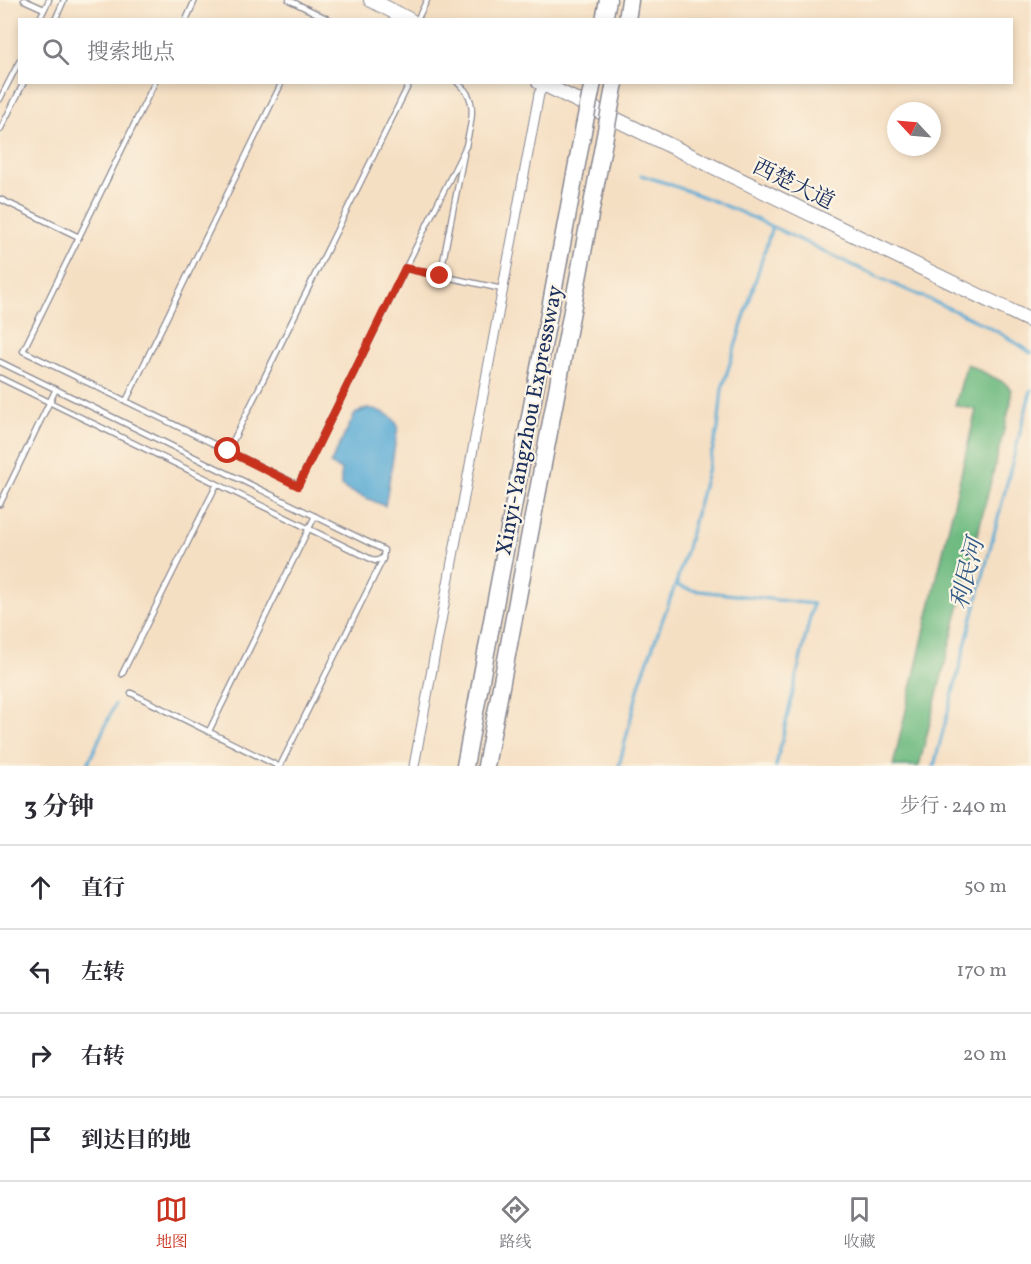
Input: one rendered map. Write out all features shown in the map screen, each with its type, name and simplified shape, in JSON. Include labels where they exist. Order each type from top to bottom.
[{"type":"highway","points":[[604,18],[608,0]]},
{"type":"highway","points":[[627,18],[630,0]]},
{"type":"highway","name":"Xinyi-Yangzhou Expressway","points":[[465,766],[593,84]]},
{"type":"highway","name":"Xinyi-Yangzhou Expressway","points":[[486,766],[615,84]]},
{"type":"main road","points":[[371,0],[407,18]]},
{"type":"main road","name":"西楚大道","points":[[542,84],[1031,321]]},
{"type":"street","points":[[414,766],[542,84]]},
{"type":"lane","points":[[24,0],[44,9]]},
{"type":"lane","points":[[40,18],[49,0]]},
{"type":"lane","points":[[56,18],[64,0]]},
{"type":"lane","points":[[187,18],[195,0]]},
{"type":"lane","points":[[289,0],[326,18]]},
{"type":"lane","points":[[418,18],[427,0]]},
{"type":"lane","points":[[313,18],[316,13]]},
{"type":"lane","points":[[0,99],[18,64]]},
{"type":"lane","points":[[0,130],[23,84]]},
{"type":"lane","points":[[154,84],[23,351],[298,486],[466,146]]},
{"type":"lane","points":[[126,401],[281,84]]},
{"type":"lane","points":[[228,451],[409,84]]},
{"type":"lane","points":[[440,276],[471,120],[468,93],[459,84]]},
{"type":"lane","points":[[0,199],[79,237]]},
{"type":"lane","points":[[405,268],[502,289]]},
{"type":"lane","points":[[0,362],[384,550],[383,558],[279,766],[131,693]]},
{"type":"lane","points":[[0,378],[375,561],[383,558]]},
{"type":"lane","points":[[0,504],[56,389]]},
{"type":"lane","points":[[122,674],[218,484]]},
{"type":"lane","points":[[209,731],[315,516]]},
{"type":"green space","points":[[967,364],[1005,383],[1011,390],[1011,402],[919,766],[893,766],[976,410],[955,405]]},
{"type":"water","points":[[367,408],[390,416],[398,427],[385,506],[345,489],[341,485],[341,470],[330,464],[355,414]]},
{"type":"waterway","points":[[641,175],[702,196],[762,222],[977,321],[1031,353]]},
{"type":"waterway","points":[[619,766],[640,682],[687,548],[718,429],[722,389],[772,227]]},
{"type":"waterway","name":"利民河","points":[[934,766],[1031,390]]},
{"type":"waterway","points":[[678,582],[678,586],[691,590],[813,604],[776,766]]},
{"type":"waterway","points":[[87,766],[115,704]]},
{"type":"route","points":[[228,451],[298,486],[405,268],[440,276]]}]
